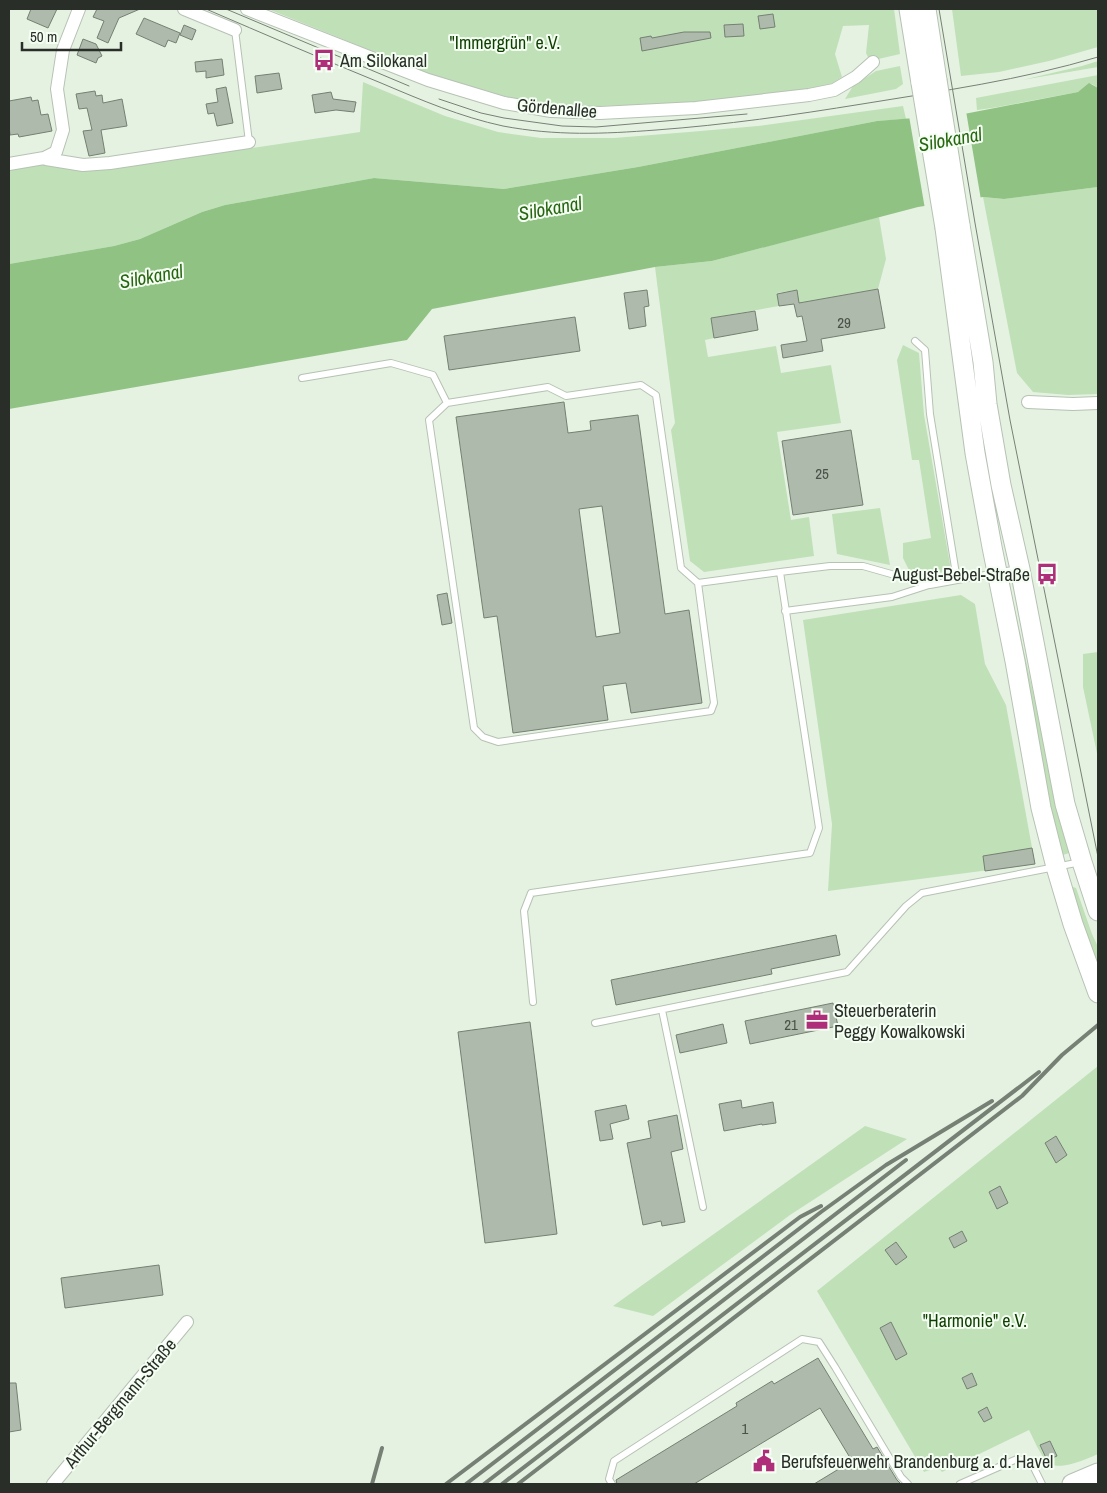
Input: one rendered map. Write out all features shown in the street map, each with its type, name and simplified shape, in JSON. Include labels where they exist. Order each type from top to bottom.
[{"type":"main road","points":[[909,9],[929,81],[953,226],[983,362],[987,404],[1001,485],[1020,569],[1065,804],[1098,911]]},
{"type":"main road","points":[[926,9],[929,81]]},
{"type":"main road","points":[[953,226],[975,453],[1041,808],[1073,924],[1098,993]]},
{"type":"main road","points":[[1072,1484],[1098,1473]]},
{"type":"street","points":[[9,164],[44,158],[56,152],[63,130],[57,89],[63,50],[78,9]]},
{"type":"street","points":[[184,9],[235,30]]},
{"type":"street","name":"Gördenallee","points":[[247,9],[428,80],[504,103],[551,111],[600,113],[696,108],[809,95],[834,90],[856,77],[873,62]]},
{"type":"street","points":[[44,158],[82,165],[110,163],[249,142]]},
{"type":"street","points":[[1028,402],[1098,403]]},
{"type":"street","name":"Arthur-Bergmann-Straße","points":[[53,1484],[187,1322]]},
{"type":"lane","points":[[235,30],[249,142]]},
{"type":"lane","points":[[914,341],[925,350],[930,414],[957,580]]},
{"type":"lane","points":[[302,378],[391,363],[433,375],[447,403]]},
{"type":"lane","points":[[641,385],[656,395],[681,568],[698,583],[714,703],[710,711],[498,742],[483,737],[474,728],[430,420],[447,403],[548,387],[566,396],[641,385]]},
{"type":"lane","points":[[698,583],[830,566],[863,566],[930,585]]},
{"type":"lane","points":[[785,611],[892,597],[930,585],[1020,569]]},
{"type":"lane","points":[[533,1002],[524,911],[531,893],[810,853],[819,828],[780,572]]},
{"type":"lane","points":[[595,1023],[847,972],[906,906],[922,894],[1082,862]]},
{"type":"lane","points":[[662,1010],[703,1208]]},
{"type":"lane","points":[[612,1484],[609,1479],[614,1461],[802,1339],[820,1342],[901,1477],[908,1484]]},
{"type":"lane","points":[[960,1484],[1018,1459],[1031,1462],[1042,1484]]},
{"type":"green space","name":"\"Immergrün\" e.V.","points":[[268,9],[894,9],[900,54],[870,61],[866,53],[869,25],[843,26],[835,54],[842,77],[829,85],[808,90],[697,103],[599,106],[557,105],[518,100],[429,74]]},
{"type":"green space","points":[[952,9],[1098,9],[1098,47],[1049,61],[999,72],[961,76]]},
{"type":"green space","points":[[1098,61],[1098,67],[1022,80],[1082,66]]},
{"type":"green space","points":[[900,66],[903,84],[896,89],[845,99],[853,86],[876,71]]},
{"type":"green space","points":[[1098,75],[1098,88],[1092,84],[1078,92],[977,110],[976,98]]},
{"type":"green space","points":[[363,82],[445,116],[498,132],[541,138],[614,138],[758,126],[903,106],[906,119],[877,121],[638,167],[504,189],[374,178],[225,205],[202,212],[140,239],[114,246],[9,264],[9,169],[39,164],[211,154],[360,132]]},
{"type":"green space","points":[[1098,187],[1098,394],[1068,395],[1033,392],[1017,373],[983,197],[1004,199]]},
{"type":"green space","points":[[879,217],[886,259],[878,289],[799,303],[797,290],[777,293],[779,306],[711,318],[714,338],[705,340],[708,357],[776,346],[781,373],[831,365],[841,423],[777,432],[791,520],[809,517],[814,556],[704,572],[690,561],[671,430],[675,423],[655,267],[712,261]]},
{"type":"green space","points":[[903,345],[919,353],[924,415],[951,570],[938,573],[909,570],[903,558],[903,543],[931,538],[919,460],[912,460],[897,360]]},
{"type":"green space","points":[[880,508],[890,565],[837,554],[832,514]]},
{"type":"green space","points":[[961,595],[975,604],[985,664],[1006,705],[1035,864],[828,891],[832,824],[803,620]]},
{"type":"green space","points":[[1014,606],[1072,852],[1060,856],[1012,607]]},
{"type":"green space","points":[[1098,652],[1098,758],[1083,687],[1083,654]]},
{"type":"green space","points":[[1070,888],[1076,888],[1098,947],[1098,971]]},
{"type":"green space","name":"\"Harmonie\" e.V.","points":[[1098,1066],[1098,1454],[1072,1464],[1057,1466],[1051,1464],[1041,1454],[1029,1430],[942,1472],[938,1467],[924,1472],[817,1291]]},
{"type":"green space","points":[[865,1126],[907,1139],[790,1215],[653,1316],[613,1306]]},
{"type":"water","name":"Silokanal","points":[[1089,83],[1098,88],[1098,187],[1004,199],[983,197],[918,207],[712,261],[655,267],[432,309],[407,340],[9,409],[9,264],[114,246],[140,239],[202,212],[225,205],[374,178],[504,189],[638,167],[877,121],[964,114],[1078,92]]},
{"type":"pier","points":[[966,111],[981,200],[925,209],[909,116]]},
{"type":"building","points":[[31,9],[57,9],[48,28],[27,19]]},
{"type":"building","points":[[97,9],[140,9],[119,18],[108,43],[97,38],[104,21],[93,17]]},
{"type":"building","points":[[773,14],[775,27],[760,29],[758,16]]},
{"type":"building","points":[[144,18],[180,33],[176,43],[168,40],[165,47],[136,34]]},
{"type":"building","points":[[743,24],[744,36],[725,37],[724,25]]},
{"type":"building","points":[[184,25],[196,30],[192,40],[180,35]]},
{"type":"building","points":[[684,32],[710,32],[711,38],[642,51],[640,38],[651,36],[652,38]]},
{"type":"building","points":[[83,39],[96,44],[102,56],[98,58],[96,63],[77,55]]},
{"type":"building","points":[[222,59],[224,75],[206,78],[206,71],[196,72],[195,62]]},
{"type":"building","points":[[279,73],[282,89],[257,93],[255,76]]},
{"type":"building","points":[[226,87],[233,123],[217,126],[214,113],[208,114],[206,104],[218,102],[216,89]]},
{"type":"building","points":[[95,91],[96,96],[102,95],[103,103],[122,99],[127,126],[101,130],[105,153],[89,156],[83,131],[92,130],[87,108],[79,109],[76,94]]},
{"type":"building","points":[[331,92],[333,99],[356,102],[354,112],[336,110],[315,113],[312,95]]},
{"type":"building","points":[[31,97],[32,101],[38,100],[41,115],[48,114],[52,131],[19,137],[18,134],[10,135],[9,101]]},
{"type":"building","points":[[878,289],[885,328],[821,339],[823,351],[783,358],[781,345],[807,341],[802,316],[797,317],[794,304],[779,306],[777,294],[797,290],[799,303]]},
{"type":"building","points":[[647,290],[649,306],[644,307],[646,326],[629,329],[624,293]]},
{"type":"building","points":[[755,311],[758,330],[714,338],[711,318]]},
{"type":"building","points":[[575,317],[580,351],[449,370],[444,336]]},
{"type":"building","points":[[564,402],[568,433],[591,430],[590,421],[638,415],[665,614],[689,610],[702,703],[631,713],[626,683],[603,686],[608,720],[513,733],[497,616],[484,618],[456,417]],"holes":[[[602,506],[620,633],[596,637],[579,509]]]},
{"type":"building","points":[[851,430],[863,505],[793,515],[782,441]]},
{"type":"building","points":[[447,593],[452,623],[442,625],[437,595]]},
{"type":"building","points":[[1032,848],[1035,864],[985,871],[983,856]]},
{"type":"building","points":[[836,935],[840,955],[771,969],[772,974],[616,1005],[611,980]]},
{"type":"building","points":[[833,1003],[838,1026],[750,1044],[745,1021]]},
{"type":"building","points":[[530,1022],[557,1234],[485,1243],[458,1032]]},
{"type":"building","points":[[723,1024],[727,1043],[680,1053],[676,1035]]},
{"type":"building","points":[[741,1100],[742,1108],[773,1102],[776,1123],[724,1131],[719,1104]]},
{"type":"building","points":[[626,1105],[629,1119],[610,1124],[613,1139],[600,1141],[595,1111]]},
{"type":"building","points":[[677,1115],[683,1149],[671,1152],[685,1222],[662,1226],[661,1221],[643,1225],[627,1143],[651,1138],[648,1121]]},
{"type":"building","points":[[1056,1136],[1067,1155],[1056,1163],[1045,1143]]},
{"type":"building","points":[[1000,1186],[1008,1203],[997,1209],[989,1192]]},
{"type":"building","points":[[962,1231],[967,1241],[954,1248],[949,1238]]},
{"type":"building","points":[[896,1242],[907,1257],[896,1265],[885,1250]]},
{"type":"building","points":[[159,1265],[163,1295],[65,1308],[61,1278]]},
{"type":"building","points":[[891,1322],[907,1354],[896,1360],[880,1328]]},
{"type":"building","points":[[818,1358],[873,1449],[877,1447],[901,1484],[814,1484],[852,1461],[820,1408],[694,1484],[617,1484],[616,1480],[737,1406],[736,1403],[772,1381],[774,1384]]},
{"type":"building","points":[[972,1373],[977,1385],[967,1389],[962,1378]]},
{"type":"building","points":[[9,1383],[16,1383],[21,1430],[9,1432]]},
{"type":"building","points":[[987,1407],[992,1418],[984,1422],[978,1412]]},
{"type":"building","points":[[1050,1441],[1057,1456],[1047,1460],[1040,1445]]},
{"type":"tram line","points":[[206,9],[411,96],[456,113],[503,126],[561,133],[656,130],[785,116],[981,84],[1040,72],[1098,57]]},
{"type":"tram line","points":[[226,9],[409,86]]},
{"type":"tram line","points":[[939,9],[1010,420],[1098,857]]},
{"type":"tram line","points":[[439,99],[481,113],[562,126],[596,127],[747,114]]},
{"type":"railway","points":[[518,1484],[1022,1096],[1062,1055],[1098,1025]]},
{"type":"railway","points":[[502,1484],[1039,1072]]},
{"type":"railway","points":[[466,1484],[821,1212],[886,1165],[992,1101]]},
{"type":"railway","points":[[484,1484],[906,1160]]},
{"type":"railway","points":[[446,1484],[800,1217],[821,1206]]},
{"type":"railway","points":[[372,1484],[382,1448]]},
{"type":"place","name":"Am Silokanal","points":[[324,60]]},
{"type":"place","name":"August-Bebel-Straße","points":[[1047,574]]},
{"type":"place","name":"Steuerberaterin Peggy Kowalkowski","points":[[817,1020]]},
{"type":"place","name":"Berufsfeuerwehr Brandenburg a. d. Havel","points":[[764,1461]]}]
